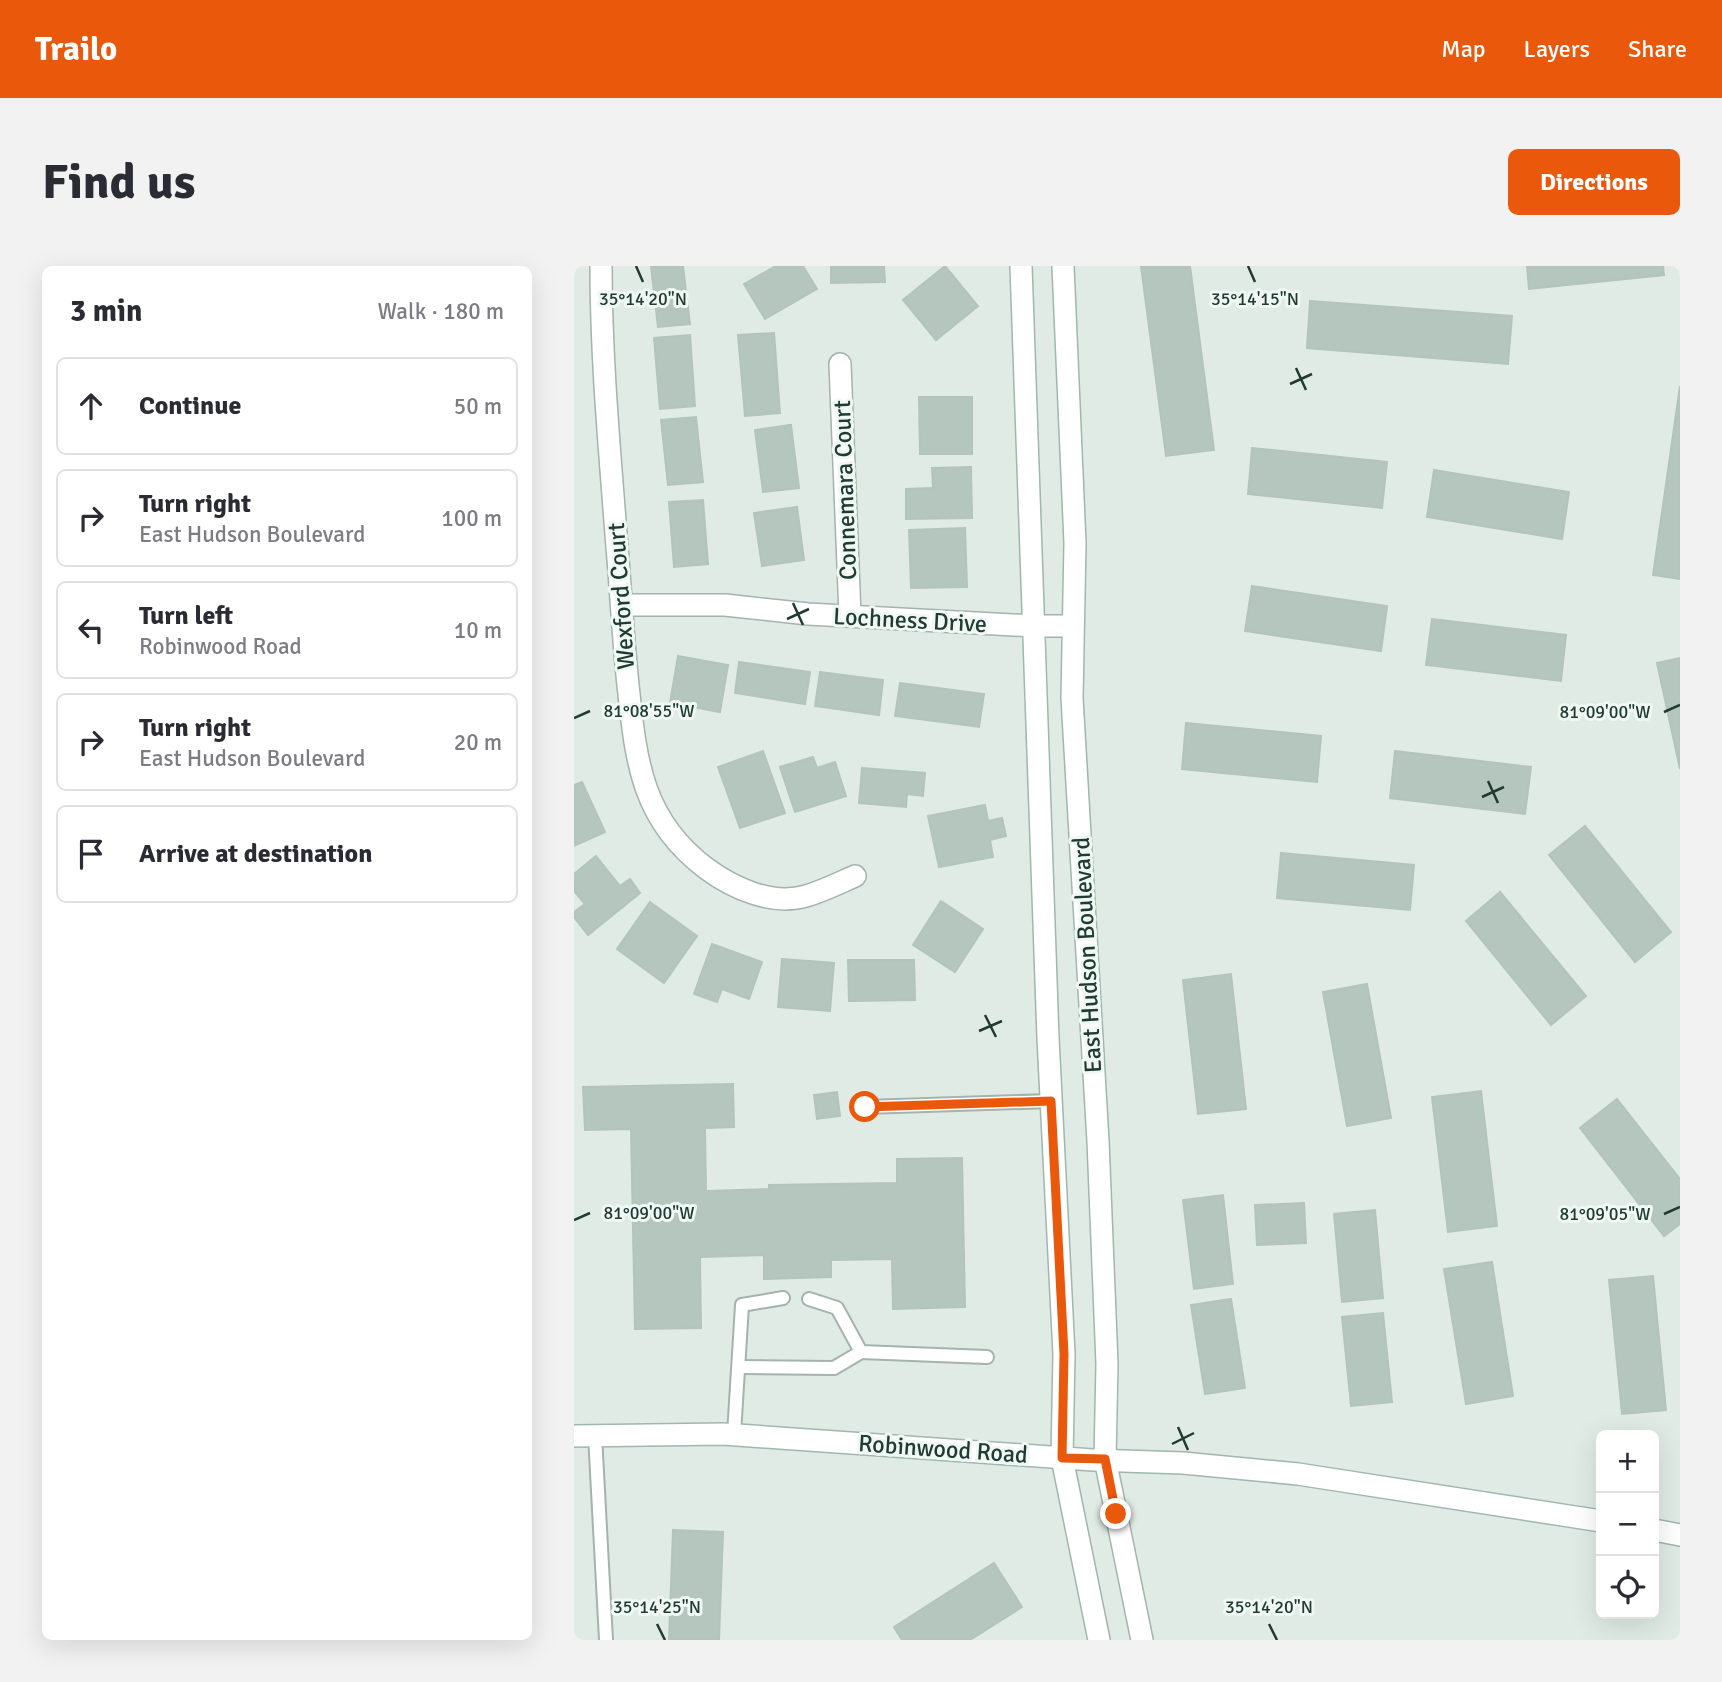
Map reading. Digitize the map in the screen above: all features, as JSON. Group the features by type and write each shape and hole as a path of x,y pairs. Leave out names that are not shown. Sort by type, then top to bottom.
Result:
{"main road":[{"name":"Wexford Court","path":"601,266 603,363 635,752 640,774 657,813 670,833 702,866 723,881 763,896 804,897 855,876"},
{"name":"East Hudson Boulevard","path":"1021,266 1051,1101 1064,1354 1062,1458 1099,1640"},
{"name":"East Hudson Boulevard","path":"1063,266 1075,543 1072,698 1097,1128 1106,1350 1105,1459 1142,1640"},
{"name":"Connemara Court","path":"840,364 850,616"},
{"name":"Lochness Drive","path":"622,605 724,605 850,616 1072,626"},
{"name":"Robinwood Road","path":"584,1435 734,1434 1062,1458 1183,1463 1298,1474 1596,1520"},
{"path":"1659,1531 1680,1535"}],"lane":[{"path":"865,1107 1051,1101"},
{"path":"734,1434 742,1305 783,1298"},
{"path":"809,1299 837,1308 861,1352"},
{"path":"739,1367 834,1368 861,1352 987,1357"},
{"path":"584,1435 606,1640"}],"building":[{"path":"651,266 683,266 690,324 658,327"},
{"path":"776,266 803,266 817,289 765,319 744,284"},
{"path":"831,266 884,266 885,282 831,283"},
{"path":"945,266 978,306 936,340 903,300"},
{"path":"1141,266 1190,266 1214,450 1166,456"},
{"path":"1527,266 1663,266 1664,275 1529,289"},
{"path":"1310,301 1512,316 1508,364 1307,348"},
{"path":"774,333 780,413 745,416 738,335"},
{"path":"690,335 695,406 660,409 654,338"},
{"path":"1680,386 1680,579 1653,575"},
{"path":"919,397 972,397 972,454 920,454"},
{"path":"696,417 703,482 668,485 661,420"},
{"path":"791,425 799,488 763,492 755,430"},
{"path":"1252,448 1387,462 1382,508 1248,494"},
{"path":"971,467 972,518 906,519 906,489 933,488 932,468"},
{"path":"1434,470 1569,492 1562,539 1427,517"},
{"path":"703,500 708,564 674,567 669,502"},
{"path":"797,507 804,560 762,566 754,513"},
{"path":"965,528 967,587 911,588 909,530"},
{"path":"1252,586 1387,606 1381,651 1245,631"},
{"path":"1432,619 1566,635 1561,681 1426,665"},
{"path":"678,656 728,665 720,712 670,703"},
{"path":"1680,658 1680,769 1657,663"},
{"path":"739,662 810,672 805,704 735,693"},
{"path":"820,672 883,680 879,715 815,706"},
{"path":"900,683 984,694 979,727 895,716"},
{"path":"1186,723 1321,736 1317,782 1182,769"},
{"path":"763,751 785,813 740,828 718,767"},
{"path":"1395,751 1531,767 1525,814 1390,798"},
{"path":"813,757 817,768 835,762 846,796 795,812 780,767"},
{"path":"862,768 925,773 923,796 907,794 906,807 859,803"},
{"path":"582,782 605,832 574,846 574,785"},
{"path":"985,805 988,821 1002,818 1006,836 990,840 993,857 939,867 928,816"},
{"path":"1585,826 1671,932 1635,962 1549,855"},
{"path":"1281,853 1414,865 1410,910 1277,898"},
{"path":"596,856 620,886 630,879 640,893 588,935 574,917 574,912 585,904 574,891 574,874"},
{"path":"1500,892 1586,996 1551,1025 1466,921"},
{"path":"941,901 983,929 955,972 913,945"},
{"path":"650,902 697,936 664,983 617,949"},
{"path":"712,944 762,962 749,999 722,989 717,1002 694,994"},
{"path":"782,959 834,963 830,1011 778,1007"},
{"path":"848,960 914,960 915,1000 849,1001"},
{"path":"1231,974 1246,1109 1198,1114 1183,980"},
{"path":"1367,984 1391,1118 1347,1126 1323,992"},
{"path":"733,1084 734,1127 705,1128 706,1191 769,1189 769,1185 897,1183 897,1159 962,1158 965,1307 893,1309 892,1259 831,1260 831,1277 764,1279 764,1255 700,1257 701,1328 635,1329 631,1129 585,1130 583,1087"},
{"path":"1481,1091 1497,1226 1448,1232 1432,1097"},
{"path":"837,1092 840,1116 817,1119 814,1095"},
{"path":"1617,1099 1680,1179 1680,1224 1664,1236 1580,1128"},
{"path":"1223,1195 1233,1284 1194,1289 1183,1200"},
{"path":"1304,1203 1306,1243 1257,1245 1255,1205"},
{"path":"1375,1210 1383,1298 1342,1302 1334,1214"},
{"path":"1492,1262 1513,1396 1466,1404 1444,1269"},
{"path":"1653,1276 1666,1410 1622,1414 1609,1280"},
{"path":"1231,1299 1245,1388 1205,1394 1191,1305"},
{"path":"1383,1313 1392,1402 1351,1406 1342,1317"},
{"path":"673,1530 723,1532 719,1640 669,1640"},
{"path":"994,1563 1022,1607 970,1640 902,1640 894,1627"}],"route":[{"path":"865,1107 1051,1101 1065,1386 1062,1458 1105,1459 1116,1514"}]}
